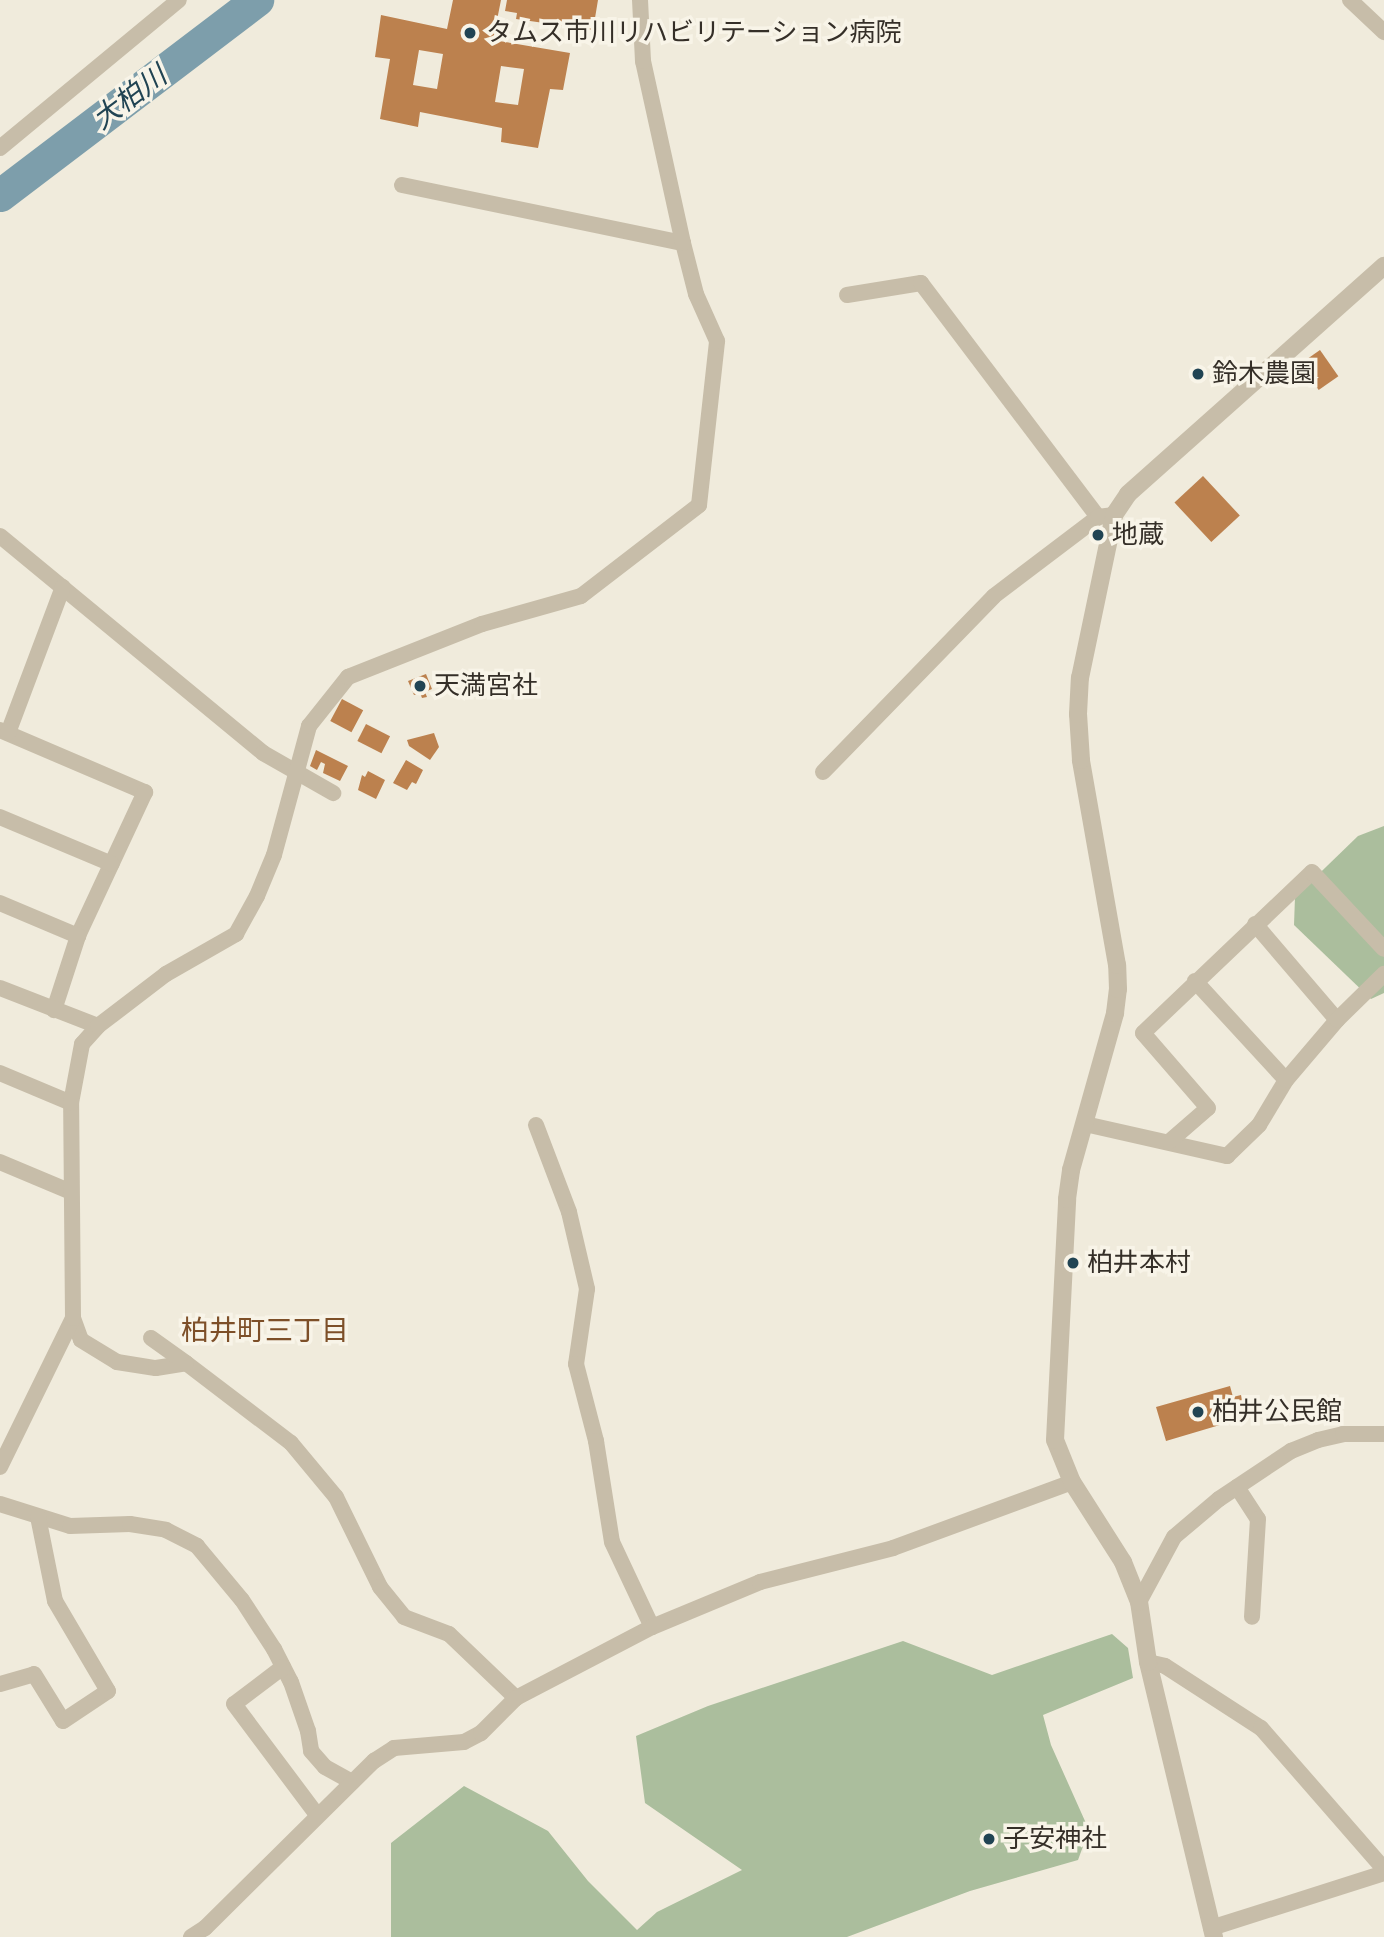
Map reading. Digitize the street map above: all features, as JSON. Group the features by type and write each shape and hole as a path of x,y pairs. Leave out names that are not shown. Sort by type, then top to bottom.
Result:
{"street":[{"path":"0,148 178,0"},
{"path":"186,1363 156,1368 117,1362 81,1340 73,1318 71,1103 82,1044 98,1026 166,974 236,934 257,896 274,855 309,726 348,677 482,624 581,596 699,505 717,341 696,295 683,243 643,61 640,0"},
{"path":"1350,0 1384,32"},
{"path":"402,185 683,243"},
{"path":"823,772 994,596 1106,516 1384,266"},
{"path":"847,295 921,283 1106,516 1080,678 1078,714 1081,760 1117,965 1118,989 1115,1013 1071,1170 1054,1421 1058,1449 1072,1482 1122,1562 1139,1602 1148,1662 1212,1933 1384,1871 1261,1728 1166,1666 1148,1662"},
{"path":"0,536 263,753 333,793"},
{"path":"54,1010 78,936 145,792 4,732 63,587"},
{"path":"0,817 112,864"},
{"path":"1170,1142 1208,1108 1143,1033 1312,872 1384,949"},
{"path":"0,903 78,936"},
{"path":"1255,924 1337,1020"},
{"path":"1085,1124 1227,1156 1259,1125 1286,1080 1337,1020 1384,974"},
{"path":"1195,981 1286,1080"},
{"path":"0,988 98,1026"},
{"path":"0,1073 71,1103"},
{"path":"536,1125 569,1212 587,1289 576,1364 596,1441 612,1542 652,1627"},
{"path":"0,1162 71,1192"},
{"path":"0,1467 73,1318"},
{"path":"151,1338 291,1443 324,1481 380,1587 404,1617 449,1634 516,1698"},
{"path":"1139,1602 1174,1537 1237,1487 1291,1451 1318,1440 1343,1434 1384,1434"},
{"path":"191,1937 205,1928 374,1761 394,1748 464,1742 481,1733 516,1698 652,1627 760,1583 893,1548 1072,1482"},
{"path":"1237,1487 1258,1519 1252,1617"},
{"path":"0,1504 70,1526 130,1524 166,1530 197,1546 242,1600 284,1667 308,1731 312,1751 325,1767 352,1782"},
{"path":"0,1684 34,1674 63,1721 108,1691 55,1601 38,1517"},
{"path":"284,1667 234,1704 317,1815"}],"green space":[{"path":"1384,826 1384,993 1371,999 1294,925 1295,897 1358,836"},
{"path":"1112,1634 1128,1648 1133,1678 1043,1715 1051,1745 1089,1830 1078,1860 970,1891 847,1937 391,1937 391,1843 464,1786 548,1831 588,1881 637,1930 657,1912 742,1870 645,1803 636,1736 708,1706 903,1641 992,1675"}],"building":[{"path":"453,0 501,0 493,40 570,53 563,90 550,89 538,148 501,142 502,128 420,112 418,127 380,119 390,59 375,57 381,15 447,29","holes":["419,50 443,54 437,89 413,85","501,66 524,69 518,105 495,102"]},
{"path":"507,0 598,0 593,30 516,19 517,13 505,11"},
{"path":"1320,350 1338,376 1319,390 1300,364"},
{"path":"1203,476 1240,515 1211,542 1174,503"},
{"path":"426,674 432,689 425,692 427,697 422,698 420,693 414,695 408,681"},
{"path":"342,699 363,710 351,732 330,721"},
{"path":"366,724 390,736 381,753 357,741"},
{"path":"434,733 439,747 430,760 409,746 407,740"},
{"path":"316,750 348,766 340,781 323,773 325,764 321,762 317,770 310,766"},
{"path":"406,760 423,770 416,784 412,782 407,790 393,783"},
{"path":"368,771 385,780 376,799 358,790 362,775 365,777"},
{"path":"1230,1386 1233,1397 1241,1395 1245,1411 1238,1413 1240,1419 1166,1441 1156,1407"}],"waterway":[{"name":"大柏川","path":"0,195 257,0"}],"place":[{"name":"タムス市川リハビリテーション病院","path":"470,33"},
{"name":"鈴木農園","path":"1198,374"},
{"name":"地蔵","path":"1098,535"},
{"name":"天満宮社","path":"420,686"},
{"name":"柏井本村","path":"1073,1263"},
{"name":"柏井公民館","path":"1198,1412"},
{"name":"子安神社","path":"989,1839"}],"district":[{"name":"柏井町三丁目","path":"265,1330"}]}
